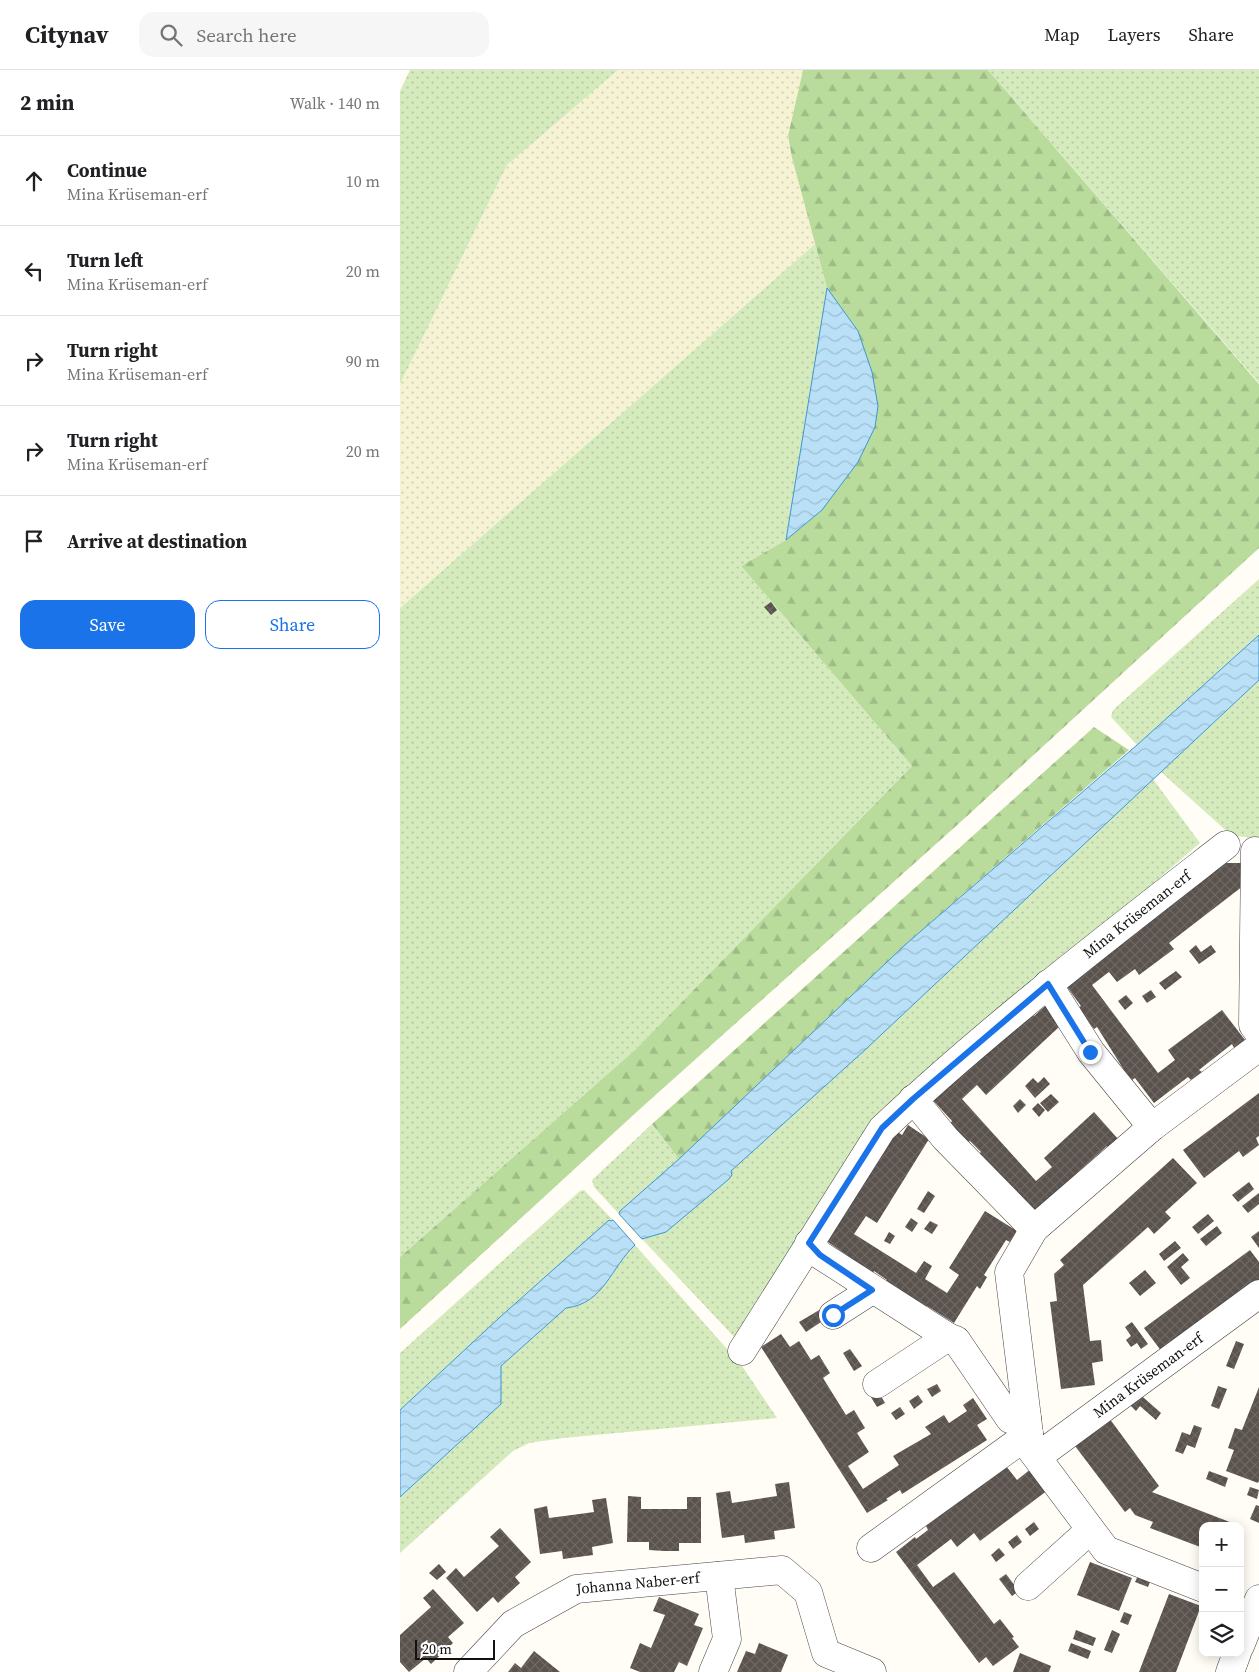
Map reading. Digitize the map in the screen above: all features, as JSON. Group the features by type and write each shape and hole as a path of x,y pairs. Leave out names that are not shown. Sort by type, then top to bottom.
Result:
{"street":[{"name":"Mina Krüseman-erf","path":"742,1351 814,1249 882,1128 913,1099 1048,984 1226,845"},
{"path":"1255,862 1253,1025 1259,1033"},
{"path":"1048,984 1090,1052 1152,1127"},
{"path":"1031,1437 1009,1272 1034,1229 1152,1127 1259,1048"},
{"path":"913,1099 945,1138 1034,1229"},
{"path":"814,1249 872,1290 948,1337 956,1340 1010,1418 1031,1437 1090,1530 1106,1550 1199,1586"},
{"path":"833,1315 872,1290"},
{"name":"Mina Krüseman-erf","path":"871,1548 1031,1437 1259,1294"},
{"path":"877,1384 948,1337"},
{"path":"1028,1586 1090,1530"},
{"name":"Johanna Naber-erf","path":"468,1672 513,1624 576,1589 782,1570 808,1592 826,1653 872,1672"},
{"name":"Johanna Naber-erf","path":"712,1672 727,1639 719,1576"},
{"path":"1244,1632 1252,1603"},
{"path":"1230,1672 1236,1657"}],"shaded area":[{"path":"618,70 803,70 788,137 815,244 400,608 400,384 507,165"}],"green space":[{"path":"410,70 618,70 507,165 400,384 400,91"},
{"path":"803,70 988,70 1259,384 1259,548 965,818 641,1108 400,1329 400,1257 636,1049 912,766 741,566 786,540 822,510 858,331 827,288 792,158 788,136"},
{"path":"988,70 1259,70 1259,383"},
{"path":"815,244 827,288 786,540 741,566 912,766 636,1049 400,1257 400,608"},
{"path":"1259,579 1259,635 1137,745 1111,717 1113,710"},
{"path":"1259,680 1259,838 1232,836 1161,772"},
{"path":"1094,727 1129,750 906,944 679,1159 652,1124"},
{"path":"1153,779 1200,843 934,1072 738,1341 642,1239 666,1231 729,1179 732,1175 731,1171 866,1049"},
{"path":"652,1124 679,1159 620,1211 619,1214 594,1187 592,1180"},
{"path":"584,1190 613,1220 609,1221 499,1318 400,1410 400,1353 580,1191"},
{"path":"635,1245 742,1366 777,1418 563,1438 529,1443 513,1451 400,1553 400,1497 501,1404 501,1366 566,1308 589,1300 598,1292"}],"water":[{"path":"827,288 858,331 872,372 878,406 875,427 858,462 822,510 786,540"},
{"path":"1259,635 1259,680 866,1049 731,1171 732,1175 729,1179 666,1232 642,1239 619,1214 620,1211 679,1159 906,944 1137,745"},
{"path":"609,1220 613,1220 635,1245 598,1292 589,1300 579,1305 566,1308 501,1366 501,1404 400,1497 400,1410"}],"building":[{"path":"771,602 777,610 771,615 764,607"},
{"path":"1219,863 1244,863 1243,886 1169,943 1174,949 1139,975 1135,969 1117,982 1109,972 1092,985 1158,1073 1175,1060 1168,1050 1222,1010 1245,1040 1234,1048 1232,1044 1199,1070 1202,1072 1191,1080 1188,1077 1154,1103 1135,1078 1132,1080 1124,1070 1097,1027 1094,1029 1078,1008 1081,1006 1062,980"},
{"path":"1196,945 1201,952 1211,945 1216,952 1199,964 1189,951"},
{"path":"1176,971 1182,977 1165,990 1159,983"},
{"path":"1151,990 1156,997 1147,1003 1142,996"},
{"path":"1126,995 1133,1003 1125,1010 1118,1001"},
{"path":"1052,1000 1064,1017 1057,1024 1059,1027 986,1095 977,1085 962,1099 1036,1181 1052,1167 1044,1158 1094,1112 1119,1140 1109,1149 1107,1146 1076,1174 1078,1177 1069,1186 1066,1183 1034,1212 979,1154 981,1152 970,1141 967,1143 950,1124 952,1121 931,1098 1028,1010 1034,1016"},
{"path":"1044,1077 1050,1084 1035,1098 1025,1086 1033,1078 1038,1083"},
{"path":"1259,1093 1259,1136 1256,1138 1259,1145 1243,1157 1239,1151 1204,1178 1183,1150"},
{"path":"1051,1094 1059,1102 1048,1112 1040,1103"},
{"path":"1020,1099 1026,1105 1018,1113 1013,1106"},
{"path":"1038,1103 1045,1110 1039,1117 1032,1109"},
{"path":"908,1125 929,1139 877,1223 866,1216 854,1234 916,1273 924,1261 932,1266 925,1279 947,1293 959,1275 949,1268 985,1211 1017,1231 1010,1242 1006,1240 984,1275 987,1277 980,1289 977,1286 954,1323 927,1306 925,1309 886,1282 887,1280 874,1271 872,1275 849,1261 851,1258 825,1240 895,1130 902,1135"},
{"path":"1173,1158 1197,1183 1165,1212 1171,1218 1154,1234 1148,1227 1083,1285 1090,1341 1101,1340 1103,1361 1092,1363 1095,1385 1061,1389 1050,1302 1057,1301 1054,1274 1064,1265 1060,1260"},
{"path":"1249,1182 1254,1189 1238,1202 1232,1195"},
{"path":"928,1191 935,1196 924,1213 917,1209"},
{"path":"1259,1193 1259,1204 1248,1213 1242,1206"},
{"path":"1208,1214 1214,1221 1198,1234 1192,1227"},
{"path":"911,1218 918,1223 912,1232 905,1227"},
{"path":"930,1221 938,1225 932,1234 924,1229"},
{"path":"1217,1226 1222,1233 1206,1246 1200,1239"},
{"path":"1259,1231 1259,1248 1251,1237"},
{"path":"889,1232 895,1236 890,1244 884,1241"},
{"path":"1175,1241 1181,1248 1164,1261 1159,1254"},
{"path":"1250,1250 1259,1262 1259,1286 1165,1356 1144,1328"},
{"path":"1183,1253 1189,1260 1181,1267 1190,1278 1181,1285 1167,1267"},
{"path":"1145,1270 1156,1283 1140,1296 1129,1283"},
{"path":"821,1309 827,1318 806,1332 799,1322"},
{"path":"1132,1322 1148,1344 1141,1349 1137,1343 1131,1347 1126,1340 1131,1336 1125,1327"},
{"path":"781,1334 790,1347 799,1341 811,1360 819,1355 830,1373 823,1378 846,1415 854,1410 865,1428 857,1433 869,1452 848,1466 863,1489 899,1465 893,1456 931,1434 925,1427 944,1415 949,1423 967,1411 963,1405 973,1398 987,1419 977,1425 987,1440 902,1494 900,1490 867,1513 761,1347"},
{"path":"1236,1341 1244,1344 1234,1369 1226,1366"},
{"path":"850,1349 862,1366 854,1371 843,1353"},
{"path":"874,1384 885,1403 877,1407 866,1389"},
{"path":"937,1384 941,1391 932,1397 927,1389"},
{"path":"1218,1386 1227,1389 1219,1409 1211,1406"},
{"path":"1259,1387 1258,1483 1226,1471 1234,1450 1228,1448 1235,1428 1242,1430"},
{"path":"1136,1391 1161,1413 1156,1420 1140,1406 1136,1411 1124,1399"},
{"path":"918,1395 923,1402 914,1409 909,1401"},
{"path":"900,1407 905,1414 896,1420 891,1413"},
{"path":"1104,1411 1159,1486 1152,1492 1230,1522 1199,1522 1199,1546 1150,1528 1153,1522 1135,1515 1130,1508 1125,1512 1072,1442"},
{"path":"1194,1425 1202,1428 1195,1448 1187,1445 1183,1454 1175,1451 1182,1432 1190,1435"},
{"path":"1006,1466 1017,1480 1032,1468 1048,1490 980,1541 974,1533 957,1547 951,1539 917,1565 933,1587 954,1572 994,1624 1000,1619 1014,1637 1012,1638 1019,1647 993,1666 986,1657 979,1663 896,1552 915,1537 916,1539 928,1530 926,1526"},
{"path":"1209,1471 1228,1478 1225,1487 1206,1479"},
{"path":"789,1482 795,1528 774,1531 775,1539 745,1543 744,1535 722,1538 716,1493 730,1491 732,1503 777,1496 775,1484"},
{"path":"1250,1487 1259,1490 1257,1499 1247,1495"},
{"path":"628,1496 641,1497 641,1509 687,1509 687,1497 701,1497 701,1543 679,1543 679,1551 664,1551 649,1550 649,1542 627,1542"},
{"path":"606,1498 613,1543 592,1547 593,1555 563,1559 562,1551 540,1554 534,1509 547,1506 549,1518 594,1512 592,1500"},
{"path":"1256,1505 1259,1506 1259,1523 1250,1519"},
{"path":"1034,1522 1039,1529 1030,1536 1025,1529"},
{"path":"500,1528 531,1562 515,1577 520,1583 498,1603 493,1597 477,1612 446,1578 456,1568 464,1577 499,1546 490,1537"},
{"path":"1017,1535 1022,1542 1013,1549 1008,1542"},
{"path":"999,1548 1005,1555 996,1562 991,1555"},
{"path":"1090,1562 1132,1578 1119,1611 1077,1595"},
{"path":"439,1564 446,1572 437,1580 429,1573"},
{"path":"1006,1574 1019,1591 1012,1596 999,1579"},
{"path":"1139,1574 1151,1579 1148,1587 1135,1582"},
{"path":"433,1589 464,1623 448,1637 453,1643 431,1664 426,1658 409,1672 400,1662 400,1635 431,1607 423,1598"},
{"path":"1169,1594 1199,1605 1199,1611 1176,1672 1139,1672"},
{"path":"659,1597 699,1614 694,1625 703,1628 687,1666 679,1662 674,1672 640,1672 630,1668 640,1643 651,1648 665,1615 653,1611"},
{"path":"1124,1612 1132,1615 1128,1625 1120,1622"},
{"path":"1076,1630 1096,1638 1093,1646 1073,1639"},
{"path":"1112,1630 1120,1634 1112,1653 1104,1650"},
{"path":"759,1643 788,1655 781,1672 737,1672 746,1651 755,1654"},
{"path":"1071,1643 1091,1651 1088,1659 1068,1651"},
{"path":"534,1651 560,1672 508,1672 515,1663 521,1668"},
{"path":"1020,1653 1051,1666 1049,1672 1013,1672"}],"route":[{"path":"833,1315 872,1290 820,1255 809,1243 882,1128 913,1099 1048,984 1090,1052"}]}
